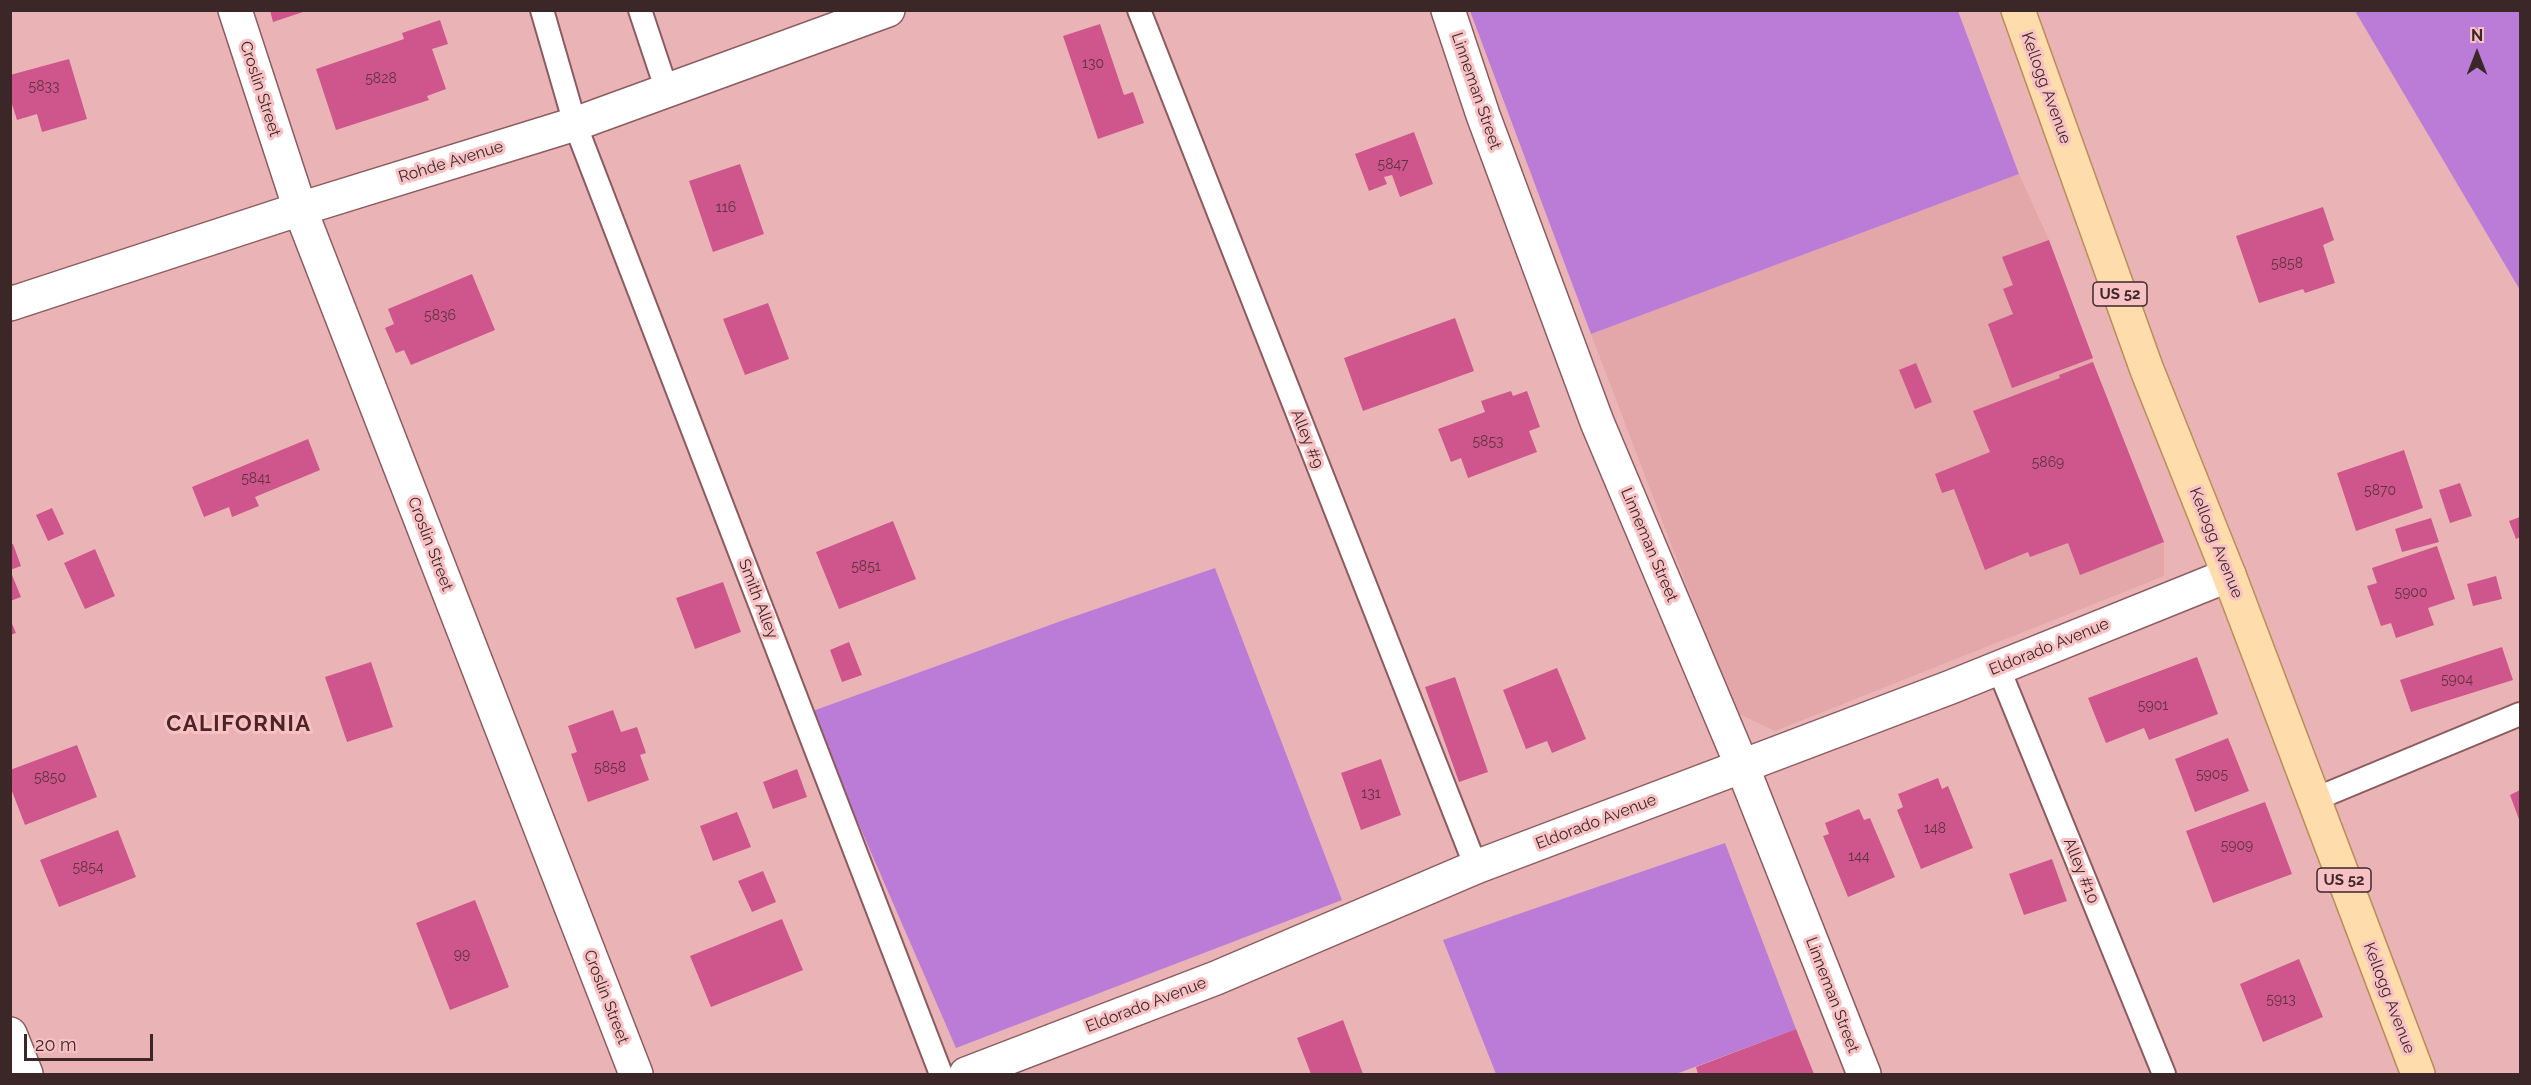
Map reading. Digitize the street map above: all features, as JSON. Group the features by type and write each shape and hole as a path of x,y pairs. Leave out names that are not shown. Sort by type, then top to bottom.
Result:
{"main road":[{"name":"Kellogg Avenue","path":"2019,10 2147,370 2229,575 2418,1074"}],"street":[{"name":"Croslin Street","path":"235,10 300,209 636,1074"},
{"name":"Rohde Avenue","path":"10,304 300,209 575,124 888,10"},
{"name":"Linneman Street","path":"1448,10 1483,115 1598,422 1742,766 1864,1074"},
{"name":"Eldorado Avenue","path":"966,1074 1216,978 1476,867 1998,667 2229,575"},
{"path":"10,1034 26,1074"}],"lane":[{"name":"Smith Alley","path":"542,10 575,124 941,1074"},
{"path":"640,10 667,91"},
{"name":"Alley #9","path":"1138,10 1476,867"},
{"name":"Alley #10","path":"1998,667 2164,1074"},
{"path":"2313,800 2520,714"}],"shaded area":[{"path":"1470,11 1958,11 2019,174 1591,334"},
{"path":"2355,11 2520,11 2520,290"},
{"path":"2019,174 2049,240 2093,362 2164,542 2164,576 1775,731 1735,712 1591,334"},
{"path":"1215,568 1342,900 956,1048 810,712"},
{"path":"1725,843 1796,1029 1676,1074 1496,1074 1443,940"}],"building":[{"path":"270,10 306,10 306,11 273,22"},
{"path":"440,20 448,44 432,49 446,89 427,96 429,100 336,130 316,69 404,39 402,33"},
{"path":"1100,24 1124,95 1133,92 1144,123 1098,139 1063,36"},
{"path":"69,59 87,119 42,132 37,114 17,120 10,98 10,75"},
{"path":"1414,132 1433,184 1400,197 1392,175 1384,177 1387,184 1369,191 1355,154"},
{"path":"740,164 764,234 713,252 689,181"},
{"path":"2323,207 2334,240 2323,245 2335,283 2305,293 2303,289 2259,303 2236,236"},
{"path":"2049,240 2093,358 2012,388 1988,324 2013,314 2003,289 2013,285 2002,257"},
{"path":"472,274 495,330 411,365 404,350 396,353 385,328 394,324 388,309"},
{"path":"768,303 789,359 745,375 723,319"},
{"path":"1455,318 1474,371 1363,411 1344,358"},
{"path":"2093,362 2164,542 2080,575 2068,543 2030,557 2028,552 1985,570 1954,489 1942,493 1935,474 1990,452 1973,411 2060,378 2059,375"},
{"path":"1916,363 1932,402 1915,409 1899,370"},
{"path":"1511,391 1513,396 1527,391 1540,427 1529,431 1537,452 1468,478 1461,458 1451,462 1438,429 1485,412 1481,401"},
{"path":"308,439 320,470 255,497 259,506 232,517 229,507 204,517 192,487"},
{"path":"2404,450 2423,508 2356,531 2337,473"},
{"path":"2460,483 2472,516 2450,523 2439,490"},
{"path":"52,508 64,534 48,541 36,515"},
{"path":"2520,517 2520,537 2516,539 2509,521"},
{"path":"2431,518 2439,542 2402,552 2395,529"},
{"path":"893,521 916,579 839,609 816,552"},
{"path":"13,544 21,566 10,570 10,545"},
{"path":"2437,546 2455,599 2428,608 2434,625 2396,638 2391,623 2381,626 2367,586 2377,583 2372,568"},
{"path":"95,549 115,596 85,609 64,563"},
{"path":"10,570 21,597 10,601"},
{"path":"2496,576 2502,599 2473,606 2467,584"},
{"path":"723,582 741,632 695,649 676,598"},
{"path":"10,619 16,633 10,635"},
{"path":"849,642 862,675 842,682 830,650"},
{"path":"2502,647 2513,680 2411,712 2400,680"},
{"path":"2197,657 2218,714 2149,740 2144,728 2106,743 2088,698"},
{"path":"371,662 393,727 347,742 325,677"},
{"path":"1557,668 1586,739 1552,753 1547,741 1526,749 1503,690"},
{"path":"1455,677 1488,772 1459,782 1425,687"},
{"path":"613,710 621,732 637,727 646,753 640,755 649,780 588,802 571,754 577,752 568,726"},
{"path":"2228,738 2249,791 2195,812 2175,759"},
{"path":"77,745 97,797 25,825 10,786 10,770"},
{"path":"1381,759 1401,815 1361,830 1341,773"},
{"path":"797,769 807,797 773,809 763,782"},
{"path":"1938,778 1942,789 1948,786 1973,848 1921,869 1897,810 1903,807 1898,794"},
{"path":"2520,790 2520,822 2510,795"},
{"path":"2265,802 2292,874 2213,903 2186,831"},
{"path":"1859,809 1864,820 1870,818 1895,877 1848,897 1823,836 1829,834 1825,823"},
{"path":"737,812 751,847 713,861 700,826"},
{"path":"118,830 136,877 59,907 40,860"},
{"path":"2052,859 2067,901 2024,915 2009,874"},
{"path":"763,871 776,902 752,912 738,881"},
{"path":"475,900 509,987 450,1010 416,923"},
{"path":"782,919 803,970 711,1007 690,956"},
{"path":"2299,959 2323,1017 2263,1042 2240,984"},
{"path":"1343,1020 1363,1074 1311,1074 1297,1038"},
{"path":"1796,1029 1814,1074 1698,1074 1696,1067"}],"district":[{"name":"CALIFORNIA","path":"239,724"}]}
